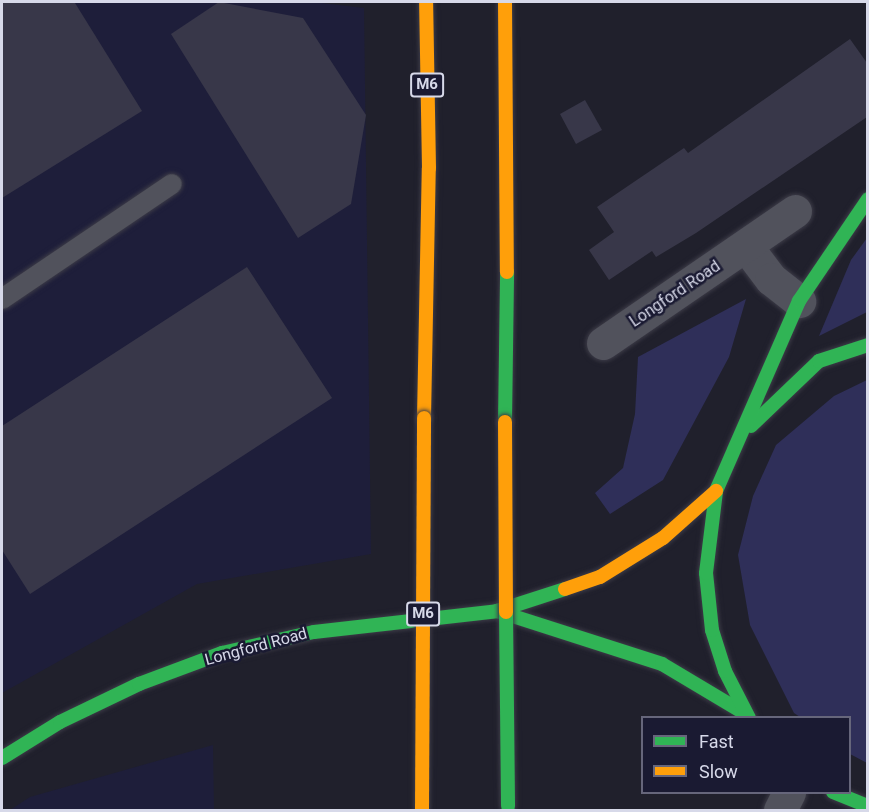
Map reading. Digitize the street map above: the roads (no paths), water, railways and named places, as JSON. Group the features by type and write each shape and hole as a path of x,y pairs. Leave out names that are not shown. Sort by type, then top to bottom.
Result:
{"main road":[{"name":"M6","path":"422,810 424,418 429,168 426,2"},
{"path":"505,2 508,168 505,422 508,808"},
{"name":"Longford Road","path":"747,716 712,630 706,573 716,491 799,301 867,199"},
{"name":"Longford Road","path":"741,436 819,361 867,345"},
{"name":"Longford Road","path":"2,758 90,708 222,653 314,632 497,611 600,576 663,538 716,491"},
{"name":"Longford Road","path":"497,611 662,664 747,716"},
{"path":"838,794 867,806"}],"street":[{"name":"Longford Road","path":"603,343 795,212"},
{"path":"746,246 771,279 799,301"},
{"path":"780,810 788,794"}],"lane":[{"path":"2,299 172,184"}]}
